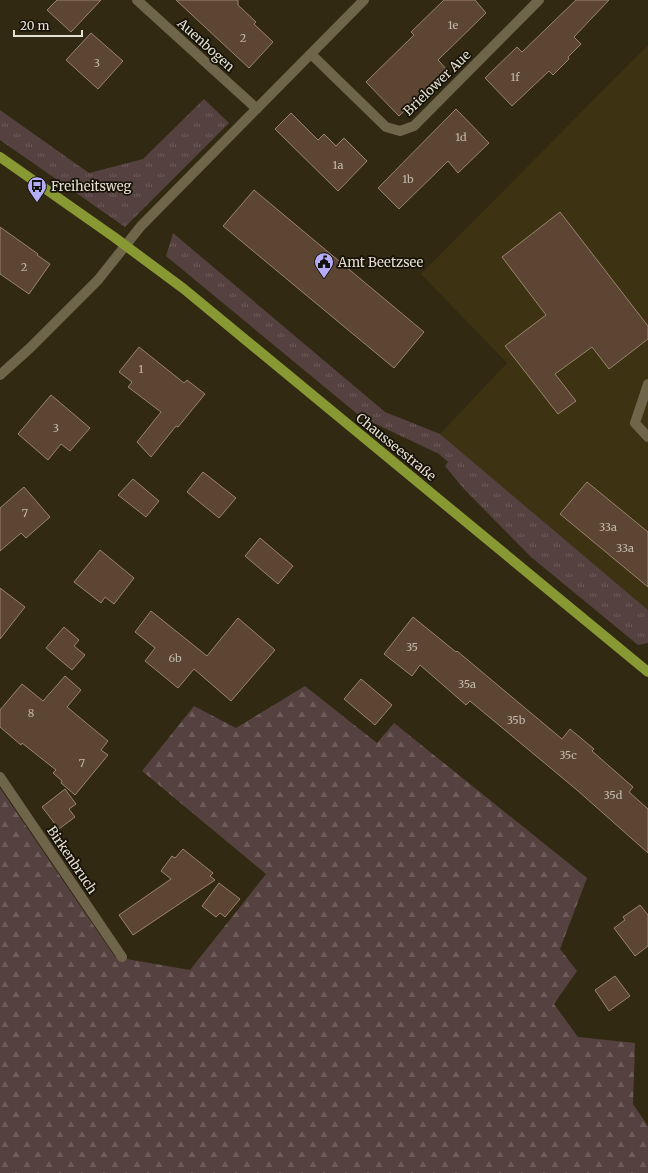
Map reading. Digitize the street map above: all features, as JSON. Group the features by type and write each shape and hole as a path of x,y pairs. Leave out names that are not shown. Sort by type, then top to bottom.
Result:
{"main road":[{"name":"Chausseestraße","path":"0,157 184,289 648,672"}],"street":[{"name":"Auenbogen","path":"137,0 257,109"},
{"path":"0,375 30,348 98,280 141,226 364,0"},
{"name":"Brielower Aue","path":"311,54 386,127 400,131 414,126 539,0"},
{"path":"648,384 635,423 648,437"},
{"name":"Birkenbruch","path":"0,777 122,957"}],"shaded area":[{"path":"648,45 648,610 440,434 507,363 421,274"}],"green space":[{"path":"204,99 229,123 125,227 0,140 0,110 89,173 143,159"},
{"path":"173,233 385,412 440,434 648,610 648,643 638,645 531,557 463,488 445,466 448,462 439,454 361,417 166,256"},
{"path":"305,686 377,743 394,723 587,878 560,949 577,971 554,1004 578,1037 635,1043 633,1104 648,1126 648,1173 0,1173 0,788 115,957 190,970 266,874 142,771 194,706 236,728"}],"building":[{"path":"57,0 101,0 71,32 47,10"},
{"path":"176,0 238,0 238,5 256,22 254,24 273,42 249,68"},
{"path":"444,0 475,0 486,13 438,60 447,70 399,116 366,82 414,35 411,32"},
{"path":"576,0 609,0 574,37 581,44 568,57 569,59 553,75 549,71 512,106 485,78 517,47 522,52"},
{"path":"91,33 123,61 98,89 66,60"},
{"path":"456,109 489,143 458,173 448,161 399,209 378,188"},
{"path":"291,113 318,140 324,134 336,146 344,138 367,161 338,191 275,129"},
{"name":"Amt Beetzsee","path":"254,190 424,332 394,368 223,226"},
{"path":"560,212 648,326 648,339 609,369 592,347 555,374 576,401 558,414 505,346 546,315 502,257"},
{"path":"0,227 50,264 29,294 0,274"},
{"path":"139,347 184,383 187,380 205,394 151,457 137,442 161,412 128,387 132,382 119,372"},
{"path":"51,395 90,428 70,451 61,444 48,460 18,434"},
{"path":"203,472 236,498 219,518 187,492"},
{"path":"133,479 159,501 146,517 118,495"},
{"path":"587,482 648,532 648,587 560,514"},
{"path":"24,487 50,517 26,538 21,533 0,551 0,508"},
{"path":"260,538 293,566 278,584 245,556"},
{"path":"100,550 134,578 114,604 105,597 101,603 74,582"},
{"path":"0,588 25,607 0,639"},
{"path":"151,611 207,656 238,618 275,650 231,701 194,669 178,688 145,661 155,648 135,632"},
{"path":"413,617 456,652 457,651 562,739 570,729 594,749 592,751 633,787 629,792 648,809 648,853 577,790 470,701 466,705 420,665 412,676 384,654"},
{"path":"64,627 79,640 74,646 85,655 72,670 46,648"},
{"path":"65,676 81,690 67,707 108,741 101,750 108,755 75,795 61,783 62,781 53,773 56,770 22,743 21,745 0,727 0,710 22,684 43,701"},
{"path":"361,679 392,705 375,725 344,699"},
{"path":"65,789 76,804 69,809 75,817 59,829 42,807"},
{"path":"183,849 213,873 210,876 215,880 133,935 119,915 171,879 161,871 172,856 175,858"},
{"path":"219,883 240,899 225,917 220,913 216,917 202,906"},
{"path":"640,905 648,915 648,946 635,956 614,928 625,920 623,917"},
{"path":"615,976 630,996 609,1011 595,990"}],"place":[{"name":"Freiheitsweg","path":"37,203"},
{"name":"Amt Beetzsee","path":"324,279"}]}
